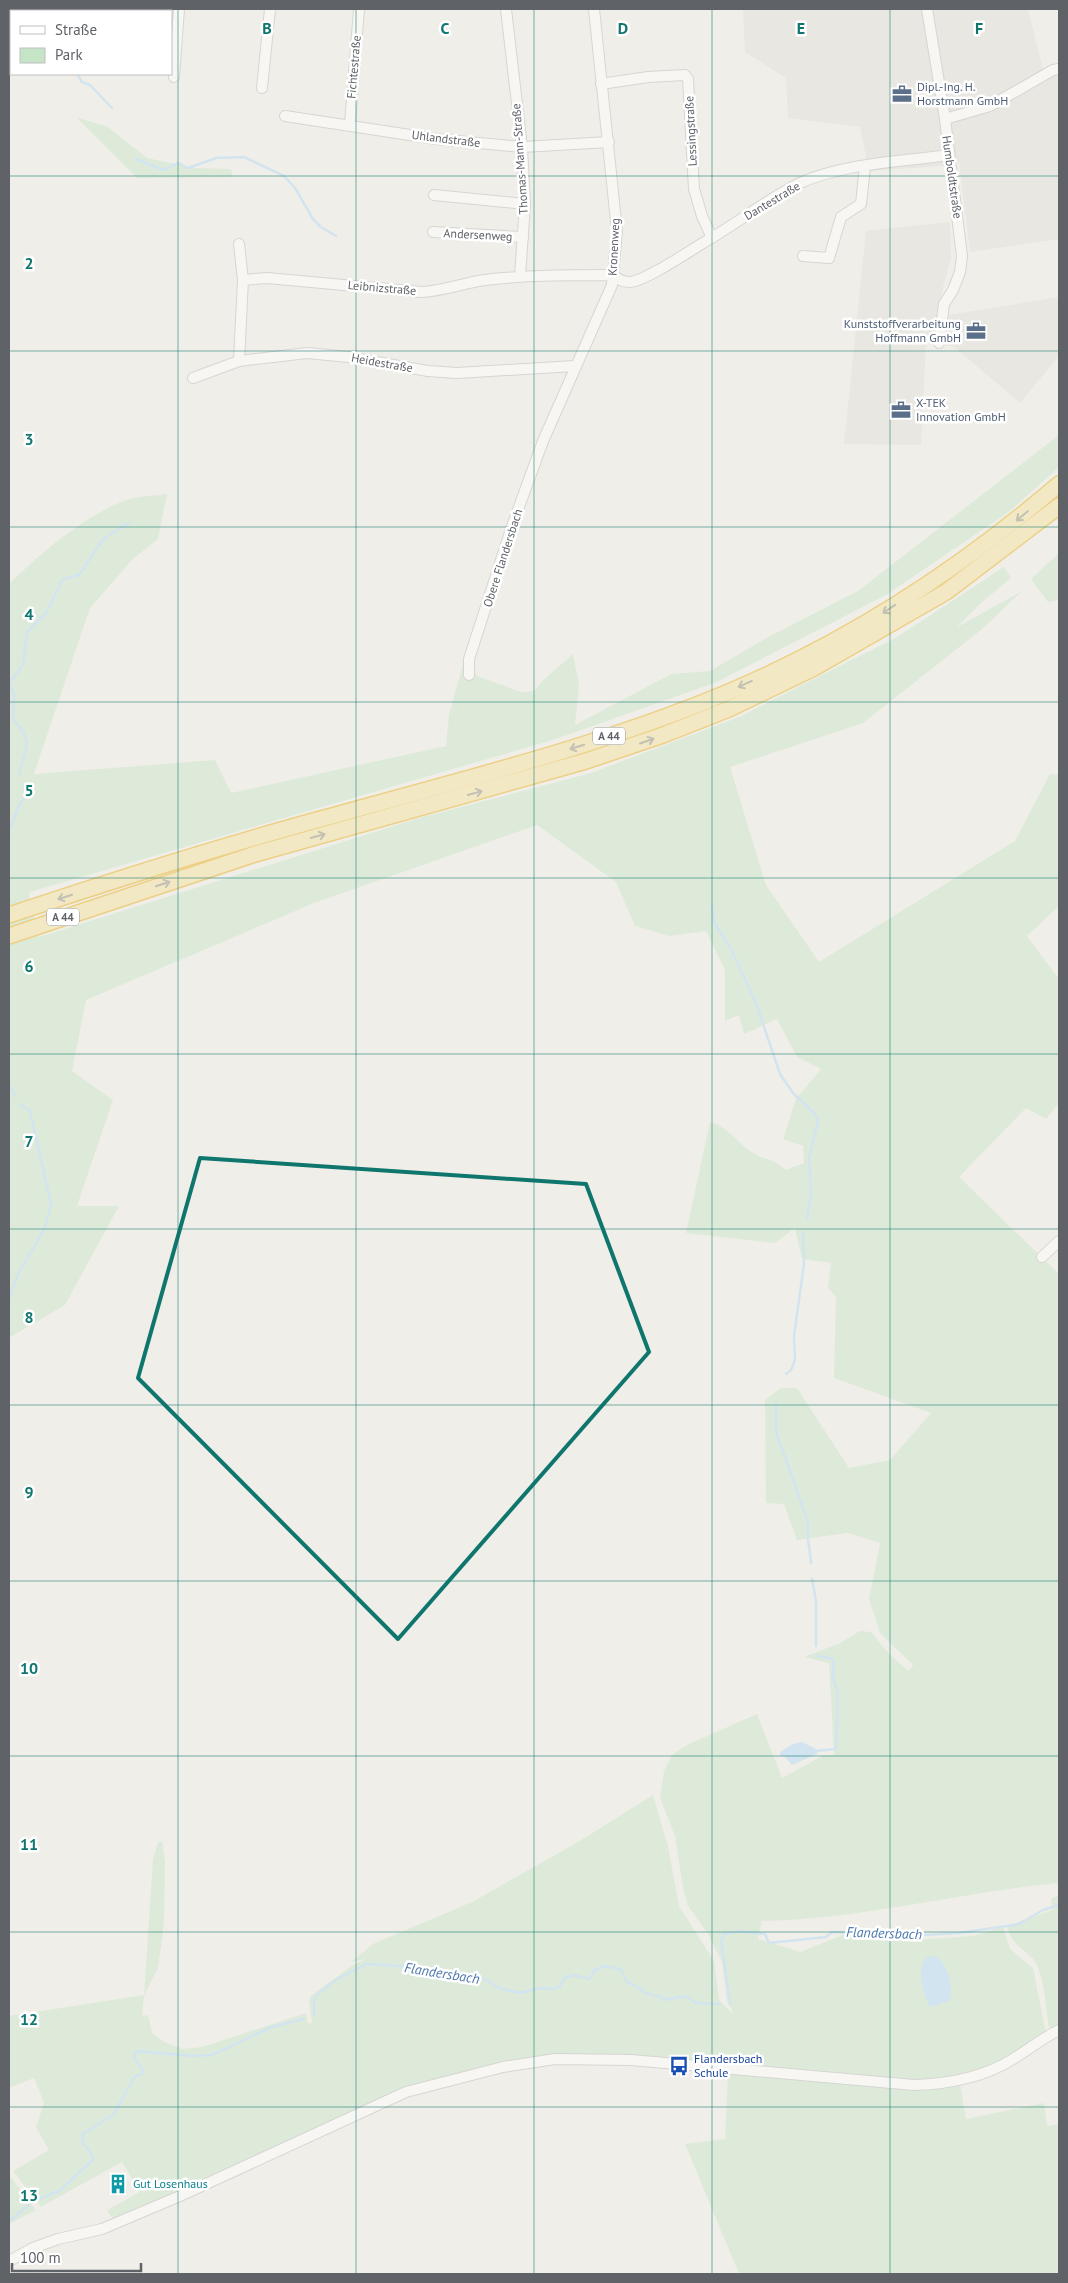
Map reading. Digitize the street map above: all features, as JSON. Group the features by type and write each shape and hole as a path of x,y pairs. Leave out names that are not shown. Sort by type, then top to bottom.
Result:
{"highway":[{"name":"A 44","path":"9,915 111,881 317,820 581,746 725,693 806,655 881,615 1014,523 1059,484"},
{"name":"A 44","path":"9,936 116,899 333,831 586,761 663,735 729,709 814,668 946,592 1059,506"}],"street":[{"path":"174,77 179,9"},
{"path":"262,88 270,9"},
{"name":"Fichtestraße","path":"350,124 359,9"},
{"name":"Thomas-Mann-Straße","path":"506,9 522,148 525,204 520,276"},
{"name":"Kronenweg","path":"544,441 564,396 574,366 601,313 612,285 617,231 594,9"},
{"name":"Humboldtstraße","path":"927,9 945,120 962,256 960,272 953,290 944,304 939,343"},
{"path":"945,120 990,106 1053,70 1059,69"},
{"name":"Lessingstraße","path":"602,84 648,77 685,75 688,79 694,189 702,216 712,238"},
{"name":"Uhlandstraße","path":"285,116 350,124 436,139 522,148 609,142"},
{"name":"Dantestraße","path":"613,274 620,281 631,282 712,238 798,184 818,176 866,166 948,156"},
{"path":"803,256 829,258 841,217 861,204 866,166"},
{"path":"434,195 525,204"},
{"name":"Andersenweg","path":"433,232 523,237"},
{"path":"239,244 243,280 239,361"},
{"path":"520,276 613,274"},
{"name":"Leibnizstraße","path":"243,280 267,278 421,292 439,291 480,281 520,276"},
{"name":"Heidestraße","path":"193,378 239,361 307,353 348,357 428,371 457,373 574,366"},
{"name":"Obere Flandersbach","path":"469,675 470,654 510,529 544,441"},
{"path":"1042,1257 1059,1241"},
{"path":"9,2261 41,2245 102,2229 180,2196 406,2092 503,2067 555,2059 631,2060 914,2085 940,2084 985,2072 1012,2060 1059,2030"}],"highlighted area":[{"path":"200,1158 586,1184 649,1352 398,1639 138,1378"}],"shaded area":[{"path":"743,9 1028,9 1043,69 1059,76 1059,239 970,252 959,162 943,166 869,171 860,127 788,118 786,78 745,52"},
{"path":"950,222 951,258 938,306 948,315 1059,297 1059,356 1020,403 954,347 926,342 921,445 844,444 866,231"}],"green space":[{"path":"76,117 108,127 147,158 195,168 231,169 233,177 137,178"},
{"path":"1059,435 1059,467 1010,511 886,595 717,682 556,739 30,892 29,899 39,937 419,818 591,773 739,717 897,637 1004,567 1011,578 982,602 957,627 1022,591 981,630 863,723 730,767 766,885 819,962 1015,841 1050,774 1059,775 1059,906 1027,936 1059,979 1059,1103 1046,1119 1026,1108 959,1177 1059,1274 1059,1883 985,1892 837,1915 762,1921 758,1939 800,1952 843,1935 928,1939 973,1936 1003,1927 1010,1949 1033,1968 1046,2033 1007,2059 989,2067 952,2078 915,2081 749,2065 592,2055 429,2081 179,2194 114,2221 107,2210 140,2192 122,2162 41,2207 13,2171 49,2150 36,2127 44,2103 34,2078 9,2088 9,2016 144,1995 153,1859 158,1843 162,1841 165,1862 164,1923 158,1968 144,1996 142,2016 148,2015 152,2033 164,2042 183,2049 202,2047 306,2013 308,2024 312,2022 309,2000 312,1995 353,1965 366,1959 351,1962 373,1944 472,1902 578,1842 653,1795 668,1846 679,1906 714,1961 719,2000 734,2015 727,2001 722,1962 708,1934 688,1906 683,1888 675,1836 660,1798 664,1771 672,1755 687,1745 757,1714 782,1778 824,1755 834,1755 829,1663 804,1657 840,1643 860,1631 871,1632 890,1655 909,1671 913,1665 880,1633 869,1599 880,1543 848,1533 797,1540 784,1504 766,1503 765,1400 781,1388 797,1388 849,1468 890,1460 931,1413 834,1378 836,1297 828,1288 831,1263 802,1259 795,1228 775,1243 686,1233 710,1122 729,1132 743,1146 755,1154 777,1163 786,1170 804,1163 803,1146 783,1139 796,1099 821,1069 797,1057 777,1019 744,1034 739,1015 725,1021 725,970 706,931 669,936 635,926 616,882 537,825 314,903 86,1000 72,1071 113,1100 77,1206 119,1206 65,1305 9,1338 9,584 61,538 105,509 138,497 167,494 158,539 133,559 90,608 34,774 215,760 231,793 446,746 449,715 465,657 477,676 521,692 534,691 547,676 573,654 579,685 575,725 671,674 710,671 770,636 858,591"},
{"path":"1059,553 1059,600 1048,602 1031,579"},
{"path":"1059,1896 1059,2026 1052,2029 1049,2027 1046,2001 1037,1965 1014,1942 1007,1926 1052,1910 1051,1898"},
{"path":"728,2071 960,2084 966,2119 1044,2103 1047,2126 1059,2124 1059,2274 739,2274 685,2144 725,2139"},
{"path":"9,2175 36,2210 9,2224"}],"water":[{"path":"802,1742 818,1750 817,1754 792,1765 784,1756 781,1757 780,1752 793,1744"},
{"path":"929,1956 937,1957 941,1961 947,1971 951,1984 949,2001 932,2007 928,2005 921,1979 924,1960"}],"waterway":[{"path":"78,75 82,82 90,85 112,108"},
{"path":"136,159 164,170 178,163 188,168 216,158 244,157 284,176 295,188 313,219 321,227 336,236"},
{"path":"19,774 26,750 26,739 24,733 13,719 14,695 9,683 23,665 27,632 46,613 63,579 79,575 103,539 129,523"},
{"path":"9,832 18,808 26,795 24,784"},
{"path":"712,905 714,922 732,951 757,1006 780,1074 793,1093 815,1114 818,1122 809,1158 811,1194 807,1219"},
{"path":"9,1084 15,1096"},
{"path":"9,1298 18,1274 45,1228 51,1204 30,1111 20,1104"},
{"path":"786,1374 791,1370 795,1360 794,1336 804,1264 803,1232"},
{"path":"776,1404 776,1432 808,1522 811,1563"},
{"path":"812,1579 816,1601 816,1646"},
{"path":"816,1751 836,1749 838,1692 833,1677 833,1659 818,1656"},
{"name":"Flandersbach","path":"730,2004 721,1941 724,1934 739,1931 765,1934 769,1943 826,1937 832,1932 905,1936 959,1933 1019,1924 1043,1910 1059,1905"},
{"name":"Flandersbach","path":"314,2015 314,2000 316,1996 334,1981 366,1964 429,1968 475,1979 483,1978 499,1988 519,1993 541,1988 553,1989 560,1986 564,1978 575,1975 588,1979 592,1976 593,1971 604,1966 620,1969 627,1982 646,1993 664,2000 685,1996 696,2003 719,2004"},
{"name":"Flandersbach","path":"37,2200 59,2191 93,2160 91,2153 82,2142 83,2134 113,2115 135,2076 141,2075 143,2070 134,2059 136,2051 192,2056 212,2055 272,2027 303,2019"},
{"name":"Flandersbach","path":"9,2221 29,2205"}],"place":[{"name":"Dipl.-Ing. H. Horstmann GmbH","path":"902,94"},
{"name":"Kunststoffverarbeitung Hoffmann GmbH","path":"976,331"},
{"name":"X-TEK Innovation GmbH","path":"901,410"},
{"name":"Flandersbach Schule","path":"679,2066"},
{"name":"Gut Losenhaus","path":"118,2184"}]}
